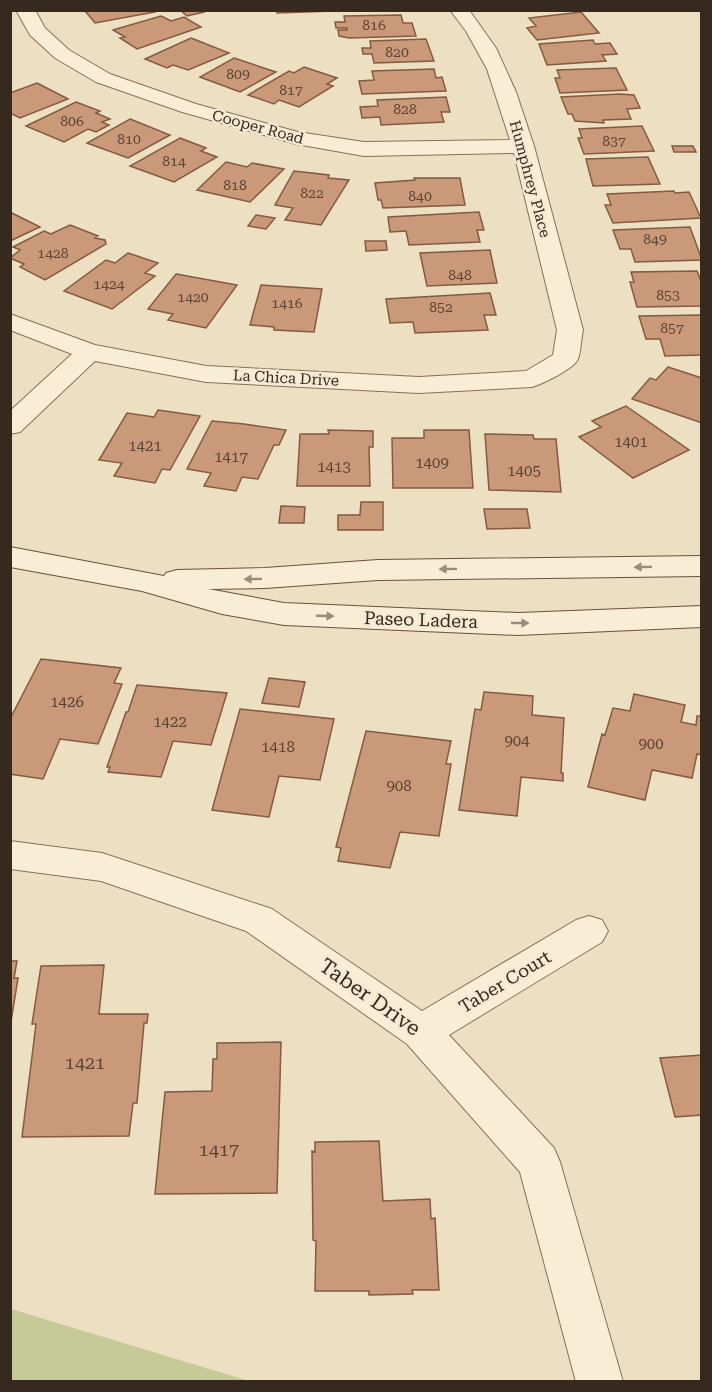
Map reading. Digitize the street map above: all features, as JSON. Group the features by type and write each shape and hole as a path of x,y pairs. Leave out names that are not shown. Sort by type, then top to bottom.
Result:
{"street":[{"name":"Cooper Road","path":"25,10 37,31 62,54 103,78 189,108 296,138 364,149 523,146"},
{"name":"Humphrey Place","path":"459,10 472,24 488,52 503,85 523,146 570,330 565,359"},
{"name":"La Chica Drive","path":"10,321 89,352 206,374 419,385 532,379 565,359"},
{"path":"10,426 89,352"},
{"name":"Paseo Ladera","path":"10,557 145,581 222,604 284,614 518,624 702,616"},
{"name":"Paseo Ladera","path":"145,581 266,578 378,570 702,566"},
{"name":"Taber Drive","path":"10,855 102,867 259,920 421,1032 539,1162 600,1382"},
{"name":"Taber Court","path":"421,1032 589,931"}],"green space":[{"path":"11,1309 249,1381 11,1381"}],"building":[{"path":"154,10 155,12 95,23 85,11"},
{"path":"180,10 202,10 204,12 187,16"},
{"path":"277,10 334,10 334,11 277,13"},
{"path":"581,12 599,33 537,40 527,28 536,26 529,18"},
{"path":"401,15 403,23 412,23 416,36 349,38 339,36 338,30 347,30 347,28 336,28 335,22 345,22 344,16"},
{"path":"161,16 171,21 184,17 201,27 137,49 120,38 125,37 113,30"},
{"path":"191,38 229,53 188,70 173,65 167,68 145,59"},
{"path":"426,39 434,61 374,63 372,54 363,54 362,48 371,48 370,41"},
{"path":"593,40 595,44 610,43 617,54 602,55 606,61 547,65 539,44"},
{"path":"234,58 276,72 240,92 200,77"},
{"path":"304,67 337,78 327,84 333,86 299,107 279,100 274,104 248,95 289,71 294,73"},
{"path":"616,68 627,90 560,93 555,78 560,78 557,70"},
{"path":"434,69 436,78 442,77 446,91 362,94 359,81 374,80 372,71"},
{"path":"37,83 68,99 20,118 10,113 10,93"},
{"path":"634,95 640,108 627,109 631,119 603,120 604,123 575,121 572,114 568,114 561,97"},
{"path":"446,97 450,112 441,112 444,122 381,125 380,117 362,118 360,107 378,106 377,100"},
{"path":"76,102 100,111 96,113 110,119 102,122 109,125 96,132 88,129 64,142 26,126"},
{"path":"130,119 170,135 128,158 87,143"},
{"path":"642,126 654,151 584,154 578,138 582,138 579,129"},
{"path":"180,138 206,148 201,151 217,157 174,182 130,166"},
{"path":"672,146 693,146 696,152 674,152"},
{"path":"648,157 660,184 593,186 586,159"},
{"path":"226,162 247,167 252,163 284,169 250,202 197,190"},
{"path":"294,171 349,180 321,225 285,220 293,208 275,205"},
{"path":"414,178 460,178 465,205 383,208 381,200 378,200 375,183 415,180"},
{"path":"674,191 675,193 689,192 701,218 613,223 605,205 611,205 607,194"},
{"path":"10,212 40,227 10,241"},
{"path":"479,212 484,230 477,230 480,242 409,245 406,231 390,232 388,217"},
{"path":"256,215 275,218 266,229 248,226"},
{"path":"70,225 98,236 95,238 105,240 106,244 45,280 20,267 24,264 10,258 20,250 13,247 44,231 51,234"},
{"path":"690,227 702,260 635,262 631,249 620,249 613,230"},
{"path":"365,241 386,241 387,250 366,251"},
{"path":"490,250 497,283 427,286 420,253"},
{"path":"128,253 158,263 145,273 155,276 112,309 64,291 106,260 115,263"},
{"path":"697,271 702,283 702,306 637,307 630,282 634,282 631,272"},
{"path":"176,274 237,285 206,328 168,320 173,314 148,309"},
{"path":"261,285 322,289 314,332 274,330 274,327 250,325"},
{"path":"490,293 496,315 484,315 488,330 415,333 413,322 390,323 386,299"},
{"path":"702,315 702,355 665,356 660,339 646,339 639,316"},
{"path":"668,367 702,378 702,423 632,399 650,378 656,380"},
{"path":"626,406 689,450 633,478 579,437 601,427 592,421"},
{"path":"158,410 200,416 170,470 162,469 155,483 114,476 122,463 99,460 127,413 154,417"},
{"path":"212,421 286,430 279,445 274,445 258,479 242,477 236,491 204,486 211,473 187,469"},
{"path":"328,430 373,431 373,447 369,447 370,486 297,486 300,434 329,434"},
{"path":"424,430 469,430 473,488 393,488 392,438 424,438"},
{"path":"485,434 533,435 534,439 556,439 561,492 489,490"},
{"path":"361,502 383,502 383,530 338,530 338,515 360,515"},
{"path":"281,506 305,507 304,523 279,523"},
{"path":"484,509 527,509 530,528 487,529"},
{"path":"41,659 121,668 114,683 122,684 98,744 60,739 43,779 10,774 10,719"},
{"path":"269,678 305,682 299,707 262,703"},
{"path":"137,685 227,693 211,745 173,741 161,777 108,772 110,767 107,767"},
{"path":"484,692 533,696 532,715 564,718 561,773 563,773 563,781 521,777 517,816 459,810 475,709 481,710"},
{"path":"634,694 685,705 681,722 696,725 697,716 702,716 702,755 697,754 692,778 652,770 645,800 588,787 602,734 605,735 613,708 630,711"},
{"path":"240,709 334,719 320,780 279,776 269,817 212,810"},
{"path":"366,731 451,741 446,764 451,764 439,836 400,832 390,868 338,861 341,848 336,847"},
{"path":"10,961 17,961 14,978 18,978 10,1028"},
{"path":"104,965 99,1014 148,1014 147,1023 144,1023 137,1103 133,1103 129,1136 22,1137 36,1024 32,1024 41,966"},
{"path":"281,1042 277,1193 155,1194 165,1092 212,1091 213,1059 217,1059 217,1043"},
{"path":"702,1055 702,1115 675,1117 660,1058"},
{"path":"379,1141 383,1201 430,1199 431,1219 435,1218 439,1290 412,1290 413,1294 369,1295 369,1291 315,1291 316,1241 313,1240 312,1151 315,1152 315,1142"}]}
